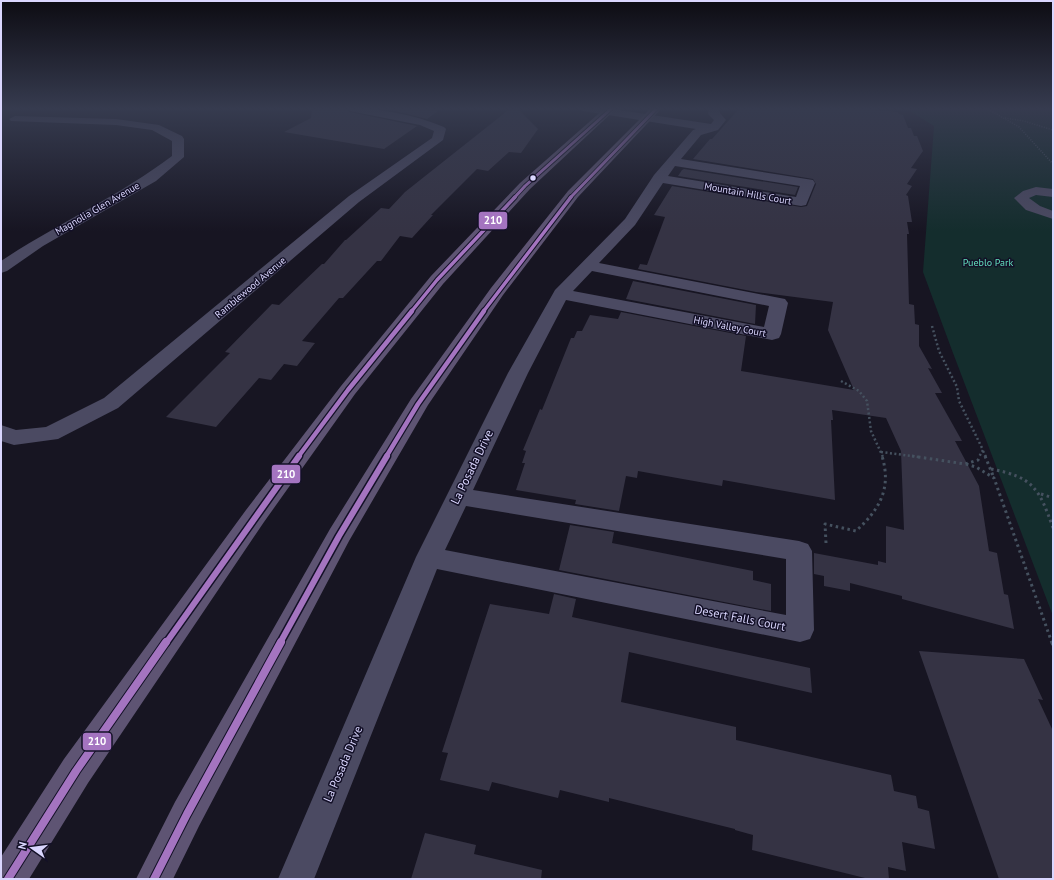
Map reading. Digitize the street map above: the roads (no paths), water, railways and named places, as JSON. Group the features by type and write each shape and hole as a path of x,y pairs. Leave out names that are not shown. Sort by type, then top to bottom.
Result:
{"main road":[{"path":"8,879 85,758 255,516 348,390 437,280 525,186 566,149"},
{"path":"154,879 187,814 339,536 418,404 497,292 573,194 615,149"}],"street":[{"name":"Magnolia Glen Avenue","path":"1,268 38,243 151,178 178,157 178,149"},
{"name":"Ramblewood Avenue","path":"1,432 14,438 50,434 111,403 354,199 424,149"},
{"name":"La Posada Drive","path":"296,879 429,557 518,373 561,294 630,222 666,170 683,149"},
{"name":"Mountain Hills Court","path":"666,170 808,183 801,202 666,170"},
{"path":"1053,193 1025,193 1021,198 1026,206 1053,215"},
{"name":"High Valley Court","path":"561,294 772,334 779,303 588,266"},
{"name":"Desert Falls Court","path":"429,557 800,630 799,551 458,496"}],"park label":[{"name":"Pueblo Park","path":"988,262"}]}
